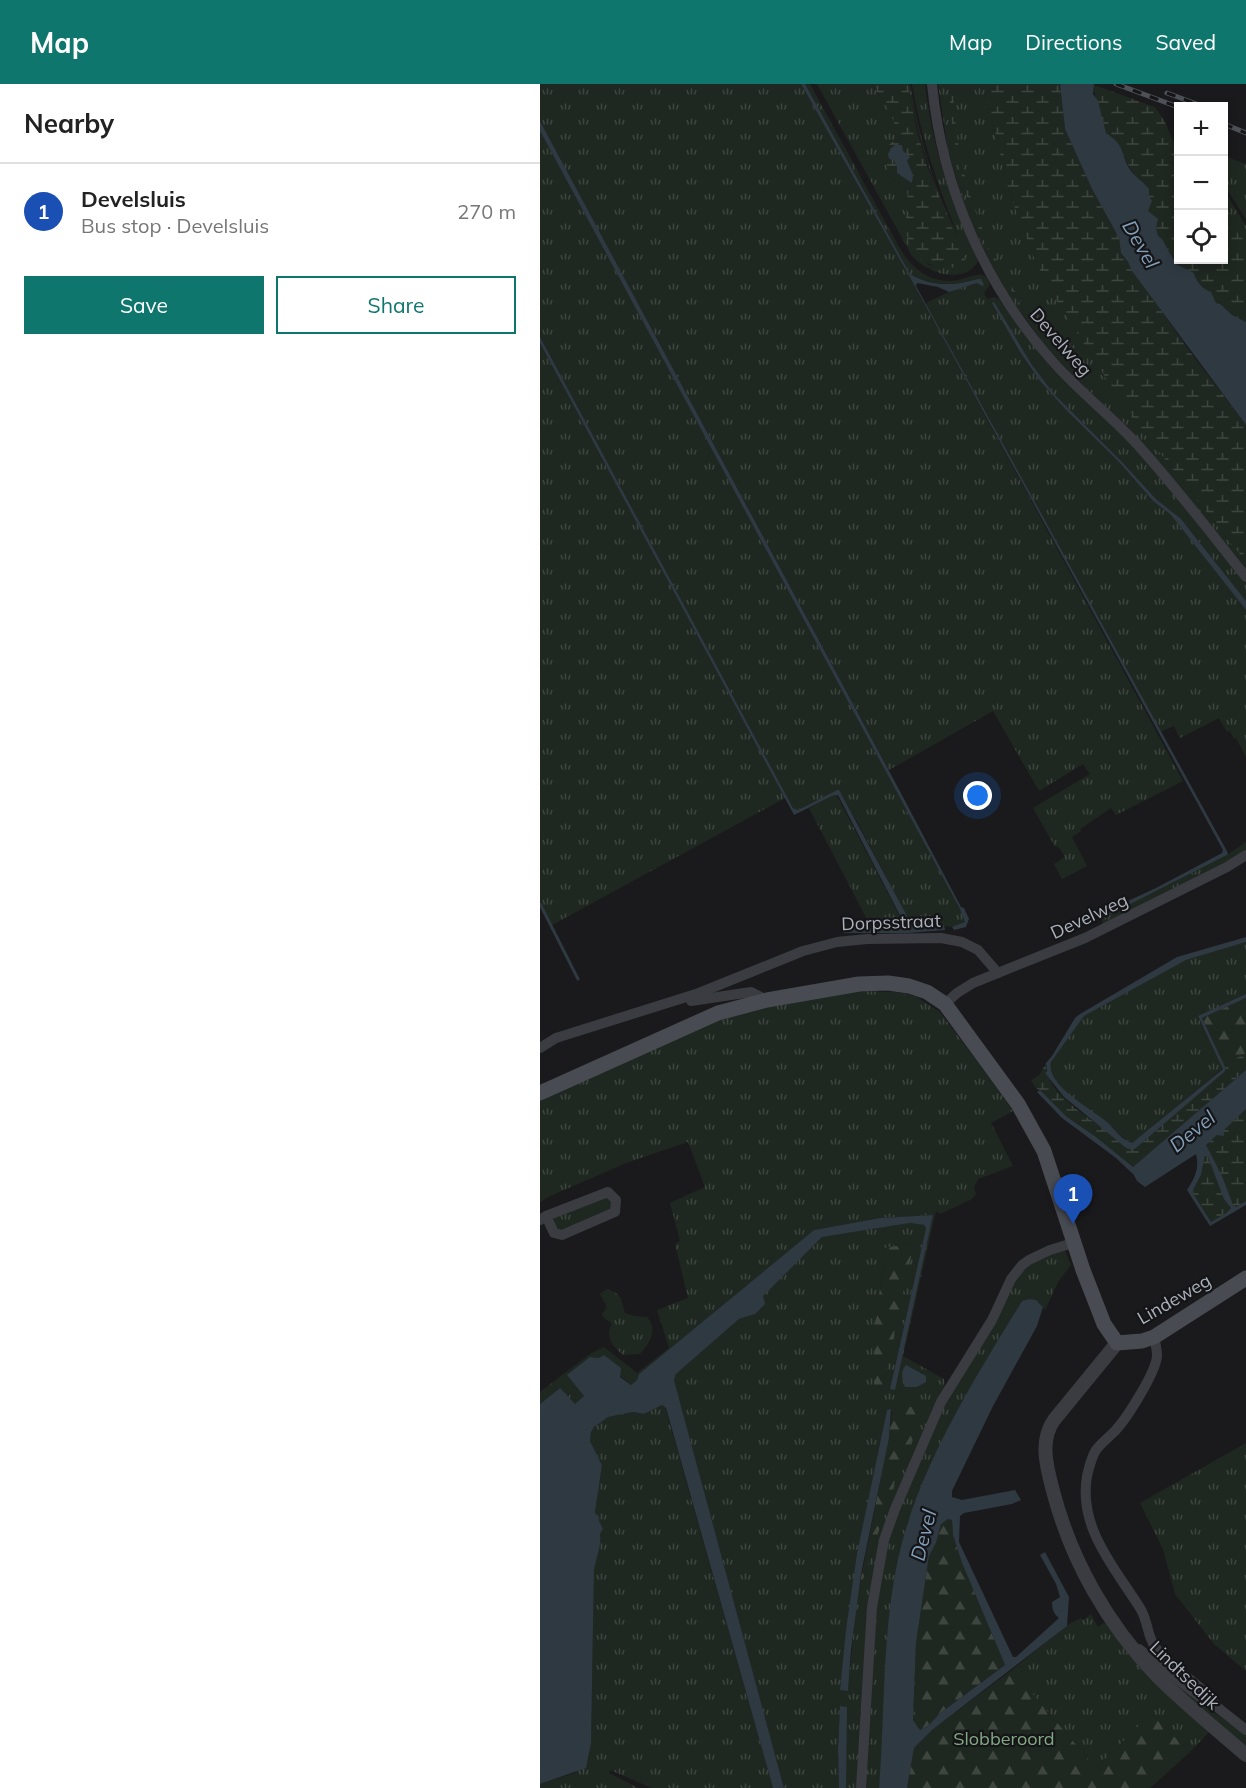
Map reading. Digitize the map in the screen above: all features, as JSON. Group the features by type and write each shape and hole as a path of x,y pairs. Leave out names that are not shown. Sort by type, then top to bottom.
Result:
{"main road":[{"name":"Dorpsstraat","path":"540,1093 718,1013 766,1000 859,984 888,983 927,992 945,1004"},
{"path":"945,1004 1018,1104 1044,1151 1073,1243 1104,1324 1117,1343"},
{"name":"Lindeweg","path":"1117,1343 1142,1341 1154,1337 1246,1278"}],"street":[{"name":"Develweg","path":"932,84 943,152 956,198 979,251 1007,303 1055,364 1126,433 1173,486 1246,577"},
{"name":"Develweg","path":"945,1004 973,983 1085,938 1227,867 1246,855"},
{"name":"Dorpsstraat","path":"540,1048 556,1038 676,1001 803,951 837,942 867,939 941,938 962,942 978,950 998,973"},
{"name":"Dorpsstraat","path":"676,1001 694,1001 751,992 766,1000"},
{"path":"608,1192 616,1200 615,1212 562,1235 554,1233 543,1218 608,1192"},
{"path":"861,1788 872,1607 884,1540 895,1509 937,1411 992,1320 1011,1279 1029,1260 1073,1243"},
{"path":"1154,1337 1157,1356 1153,1367 1129,1412 1091,1459 1085,1498 1103,1553 1143,1613 1154,1646 1174,1667 1208,1693 1217,1707"},
{"name":"Lindtsedijk","path":"1117,1343 1049,1427 1046,1435 1046,1462 1064,1527 1096,1596 1138,1655 1173,1691 1246,1755"},
{"path":"1128,1642 1200,1697 1217,1707"},
{"name":"Lindtsedijk","path":"1217,1707 1246,1730"}],"green space":[{"path":"540,84 801,84 912,281 1183,781 1116,815 1111,808 1080,829 1081,831 1072,837 1087,866 1062,879 1054,864 1065,857 1058,846 1055,847 1033,808 1090,774 1083,764 1039,791 993,711 889,770 540,121"},
{"path":"805,84 810,84 909,262 923,273 939,280 986,276 990,284 984,293 987,299 994,297 999,299 1051,368 1154,469 1246,582 1246,601 1190,530 1156,499 1055,395 1032,365 992,303 1020,352 1040,381 1120,463 1153,501 1171,515 1246,610 1246,757 1236,738 1234,739 1230,731 1227,732 1219,718 1180,738 1174,726 1160,732 926,305 949,292 977,283 982,286 982,281 978,279 944,284 927,281 910,274"},
{"path":"817,84 872,84 889,111 895,127 894,140 884,150 888,175 907,191 907,231 912,247 929,265 966,262 931,175 918,130 908,84 910,84 918,124 935,182 959,238 931,162 920,124 912,84 925,84 932,130 944,174 959,218 978,261 972,269 955,275 945,274 936,272 912,256"},
{"path":"872,84 908,84 916,127 927,166 967,265 951,268 929,264 917,254 911,245 906,231 907,191 888,175 884,150 894,140 895,127 889,111"},
{"path":"938,84 988,84 988,102 1009,192 1037,265 1056,300 1127,411 1246,562 1246,573 1130,429 1074,377 1043,343 1012,300 996,274 967,214 948,150"},
{"path":"949,84 953,84 958,143 971,197 991,249 1021,305 990,253 968,200 955,144"},
{"path":"988,84 1060,84 1065,129 1092,189 1119,238 1121,253 1188,349 1246,425 1246,562 1127,411 1056,300 1037,265 1009,192 988,102"},
{"path":"1094,85 1155,107 1165,122 1174,143 1174,260 1158,236 1148,211 1149,196 1146,185 1135,175 1118,145 1106,133"},
{"path":"540,131 966,920 964,923 953,927 939,925 913,928 858,823 837,790 798,810 793,808 540,337"},
{"path":"1228,157 1246,164 1246,219 1228,191"},
{"path":"1228,197 1246,226 1246,243 1228,220"},
{"path":"1228,220 1246,243 1246,322 1216,303 1212,295 1194,279 1188,270 1176,264 1228,264"},
{"path":"540,343 785,798 552,925 540,901"},
{"path":"836,794 906,928 871,927 809,808"},
{"path":"1246,842 1246,852 1103,924 1101,918 1227,855"},
{"path":"1246,942 1246,994 1198,1017 1223,1068 1134,1142 1127,1141 1062,1088 1052,1071 1051,1062 1084,1016 1186,960"},
{"path":"853,991 895,992 915,996 940,1012 1013,1111 991,1123 1013,1166 978,1179 974,1187 976,1194 972,1199 940,1214 936,1211 903,1356 944,1379 945,1392 886,1526 864,1707 860,1712 863,1720 859,1788 846,1788 840,1706 839,1788 784,1788 674,1380 676,1374 739,1319 755,1314 762,1296 822,1237 910,1223 924,1225 926,1228 890,1388 933,1215 880,1218 814,1230 639,1374 637,1380 631,1385 599,1358 591,1357 568,1375 584,1396 575,1405 560,1388 540,1404 540,1392 590,1354 604,1347 637,1373 669,1348 657,1310 688,1298 675,1244 680,1241 670,1203 705,1187 688,1142 626,1163 540,1202 540,1098 662,1041 712,1021 765,1006","holes":["913,1243 883,1385 874,1386 874,1334 885,1248","903,1406 925,1415 902,1460 857,1598 848,1690 840,1690 857,1553 887,1410 892,1411"]},
{"path":"1246,998 1246,1053 1233,1060 1222,1060 1202,1018"},
{"path":"1246,1053 1246,1070 1133,1167 1067,1117 1031,1081 1040,1074 1046,1063 1047,1075 1062,1096 1087,1117 1136,1148 1226,1069 1222,1060 1233,1060"},
{"path":"1246,1109 1246,1201 1236,1207 1233,1205 1206,1145"},
{"path":"1205,1156 1208,1157 1224,1197 1231,1208 1211,1222 1192,1192 1201,1176"},
{"path":"605,1196 611,1200 610,1210 561,1231 552,1224 554,1217"},
{"path":"914,1243 883,1385 874,1387 874,1334 885,1248"},
{"path":"1062,1250 1065,1251 1071,1265 1058,1282 1045,1310 1040,1303 1022,1301 951,1422 907,1523 879,1788 863,1788 870,1625 880,1573 897,1511 931,1426 1022,1269"},
{"path":"607,1289 619,1295 625,1313 647,1317 650,1322 651,1336 640,1354 623,1355 611,1340 609,1332 612,1323 602,1314 607,1307 600,1294"},
{"path":"662,1405 665,1407 773,1788 652,1788 610,1770 609,1773 638,1788 540,1788 540,1784 575,1773 588,1761 591,1744 594,1570 600,1547 600,1534 603,1529 595,1512 602,1465 590,1441 591,1432 608,1417 633,1412 644,1414"},
{"path":"903,1406 923,1408 925,1415 902,1460 857,1598 889,1438 892,1411"},
{"path":"1246,1443 1246,1671 1214,1644 1175,1594 1163,1549 1140,1503"},
{"name":"Slobberoord","path":"948,1519 952,1520 953,1535 962,1563 1005,1665 920,1730 913,1720 916,1643 929,1556 936,1543 941,1524"},
{"path":"1091,1614 1098,1627 1106,1621 1211,1730 1190,1752 1151,1714 1096,1768 1012,1670 1069,1624 1081,1618 1083,1620"},
{"path":"1140,1656 1246,1735 1246,1750"},
{"name":"Slobberoord","path":"1012,1670 1096,1768 1151,1714 1190,1752 1150,1788 907,1788 914,1748 932,1730"}],"water":[{"path":"801,84 805,84 910,274 943,284 981,279 984,285 982,286 977,283 949,292 938,287 917,283 916,286 1228,853 1105,917 1102,913 1156,888 1222,853 1223,850 912,281"},
{"name":"Devel","path":"1060,84 1094,84 1093,94 1098,101 1106,133 1119,145 1131,171 1149,189 1152,201 1148,211 1158,219 1156,228 1158,236 1162,239 1174,264 1194,273 1200,285 1211,292 1216,303 1246,322 1246,425 1132,271 1121,253 1119,238 1092,189 1065,129"},
{"path":"540,121 961,907 964,908 969,919 966,927 954,930 952,927 965,922 960,909 540,131"},
{"path":"895,145 902,145 903,151 910,157 907,161 913,175 912,183 897,173 897,166 893,160 889,159 888,154"},
{"path":"994,302 1032,365 1055,395 1156,499 1181,519 1246,601 1246,610 1171,515 1153,501 1120,463 1040,381 1020,352 992,303"},
{"path":"540,337 793,808 798,810 839,790 913,927 944,925 945,930 907,933 843,933 843,929 906,927 838,795 794,815 540,343"},
{"path":"1246,937 1246,942 1186,960 1084,1016 1051,1062 1051,1071 1063,1088 1132,1143 1223,1069 1198,1016 1246,994 1246,998 1202,1018 1226,1069 1224,1072 1136,1148 1131,1150 1125,1147 1064,1097 1045,1073 1046,1063 1075,1018 1080,1014 1177,957"},
{"name":"Devel","path":"1246,1070 1246,1109 1224,1130 1224,1136 1217,1135 1206,1145 1222,1176 1233,1205 1236,1207 1246,1201 1246,1205 1210,1226 1187,1190 1197,1169 1196,1154 1145,1187 1116,1158 1062,1118 1037,1092 1040,1090 1067,1117 1133,1167","holes":["1205,1156 1208,1157 1224,1199 1231,1208 1211,1222 1192,1192 1201,1175"]},
{"path":"933,1215 895,1390 890,1389 926,1228 924,1225 910,1223 822,1237 763,1296 765,1304 755,1314 739,1319 676,1374 674,1380 784,1788 773,1788 666,1408 662,1405 644,1414 633,1412 608,1417 591,1432 590,1441 602,1465 595,1512 603,1529 600,1534 600,1547 594,1570 591,1744 586,1768 540,1784 540,1404 560,1388 575,1404 584,1396 567,1375 590,1357 599,1358 604,1355 621,1368 620,1377 631,1385 637,1380 639,1374 814,1230 880,1218"},
{"name":"Devel","path":"1036,1300 1043,1307 1037,1326 992,1408 952,1491 952,1497 962,1500 1015,1490 1021,1500 1012,1504 964,1513 960,1516 959,1542 1013,1657 1016,1657 1059,1618 1054,1612 1052,1602 1060,1597 1056,1584 1040,1555 1045,1552 1069,1597 1067,1626 932,1730 914,1748 907,1788 879,1788 888,1623 896,1569 905,1534 916,1499 947,1430 1022,1301","holes":["948,1519 952,1520 953,1535 962,1563 1005,1665 920,1730 913,1720 916,1643 929,1556 936,1543 941,1524"]},
{"path":"906,1365 926,1376 926,1382 917,1387 905,1387 902,1376"},
{"path":"891,1409 889,1438 861,1574 848,1691 840,1690 857,1553 887,1410"},
{"path":"840,1706 847,1707 846,1788 839,1788"}],"waterway":[{"path":"540,904 578,979"}],"railway":[{"path":"1116,84 1174,106"},
{"path":"1167,93 1191,102"},
{"path":"1228,126 1246,133"}],"place":[{"name":"Develsluis","path":"1073,1224"}]}
